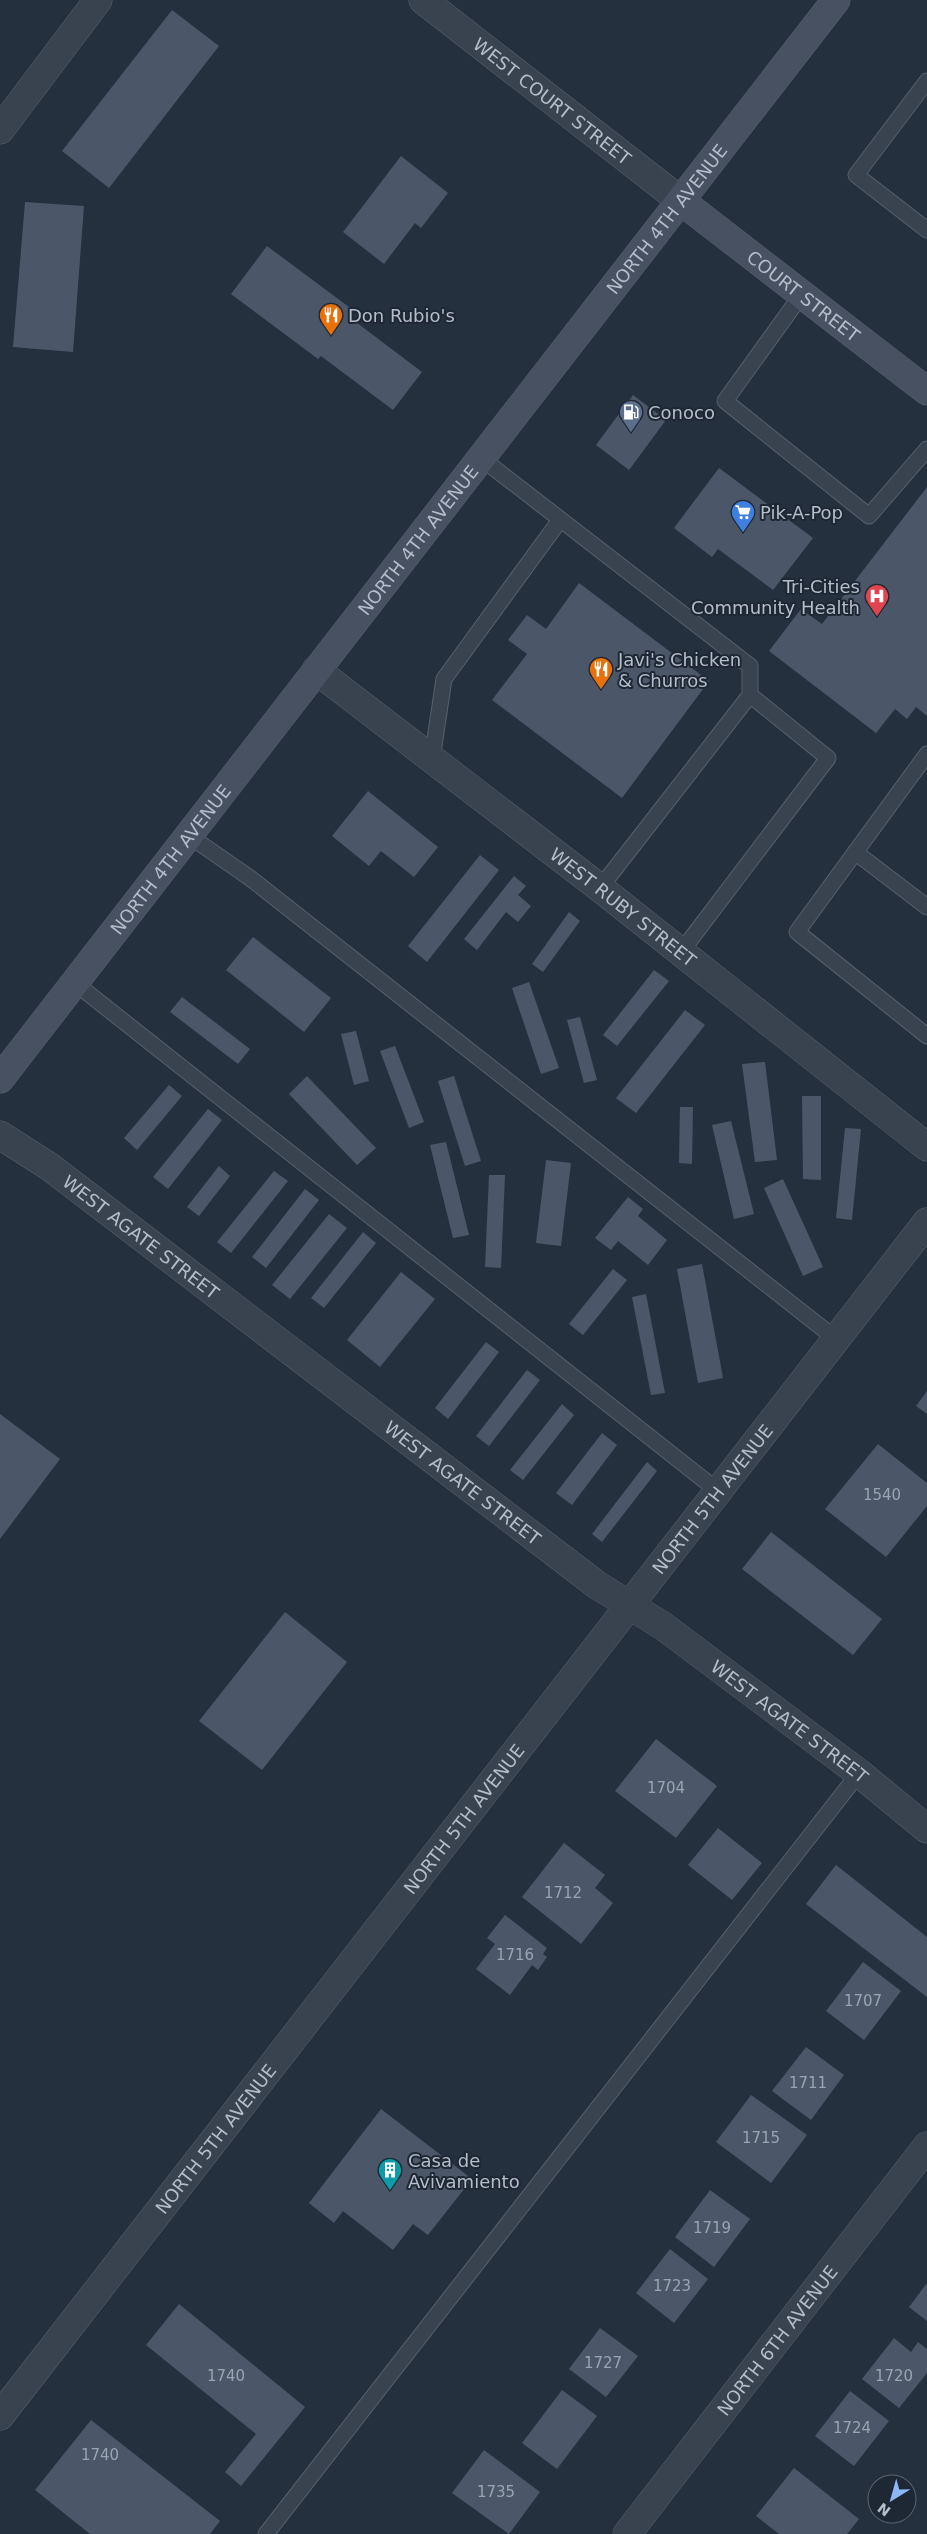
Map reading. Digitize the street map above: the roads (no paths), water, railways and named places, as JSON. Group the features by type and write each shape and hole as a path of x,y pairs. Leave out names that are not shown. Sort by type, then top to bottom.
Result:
{"main road":[{"name":"NORTH 4TH AVENUE","path":"0,1079 836,0"},
{"name":"COURT STREET","path":"681,201 927,391"}],"street":[{"path":"0,130 98,0"},
{"name":"WEST COURT STREET","path":"423,0 681,201"},
{"name":"WEST RUBY STREET","path":"316,670 600,888 927,1147"},
{"name":"WEST AGATE STREET","path":"0,1135 31,1153 591,1580 631,1604 859,1773 927,1829"},
{"name":"NORTH 5TH AVENUE","path":"0,2416 927,1222"},
{"name":"NORTH 6TH AVENUE","path":"628,2534 927,2146"}],"lane":[{"path":"927,81 856,174 927,230"},
{"path":"802,294 725,401 870,516 927,449"},
{"path":"480,458 750,666 750,695 600,888"},
{"path":"432,759 444,679 560,520"},
{"path":"681,952 828,758 750,695"},
{"path":"927,754 797,932 927,1036"},
{"path":"188,835 250,878 836,1339"},
{"path":"855,852 927,907"},
{"path":"74,983 718,1491"},
{"path":"266,2534 859,1773"}],"place":[{"name":"Don Rubio's","path":"331,336"},
{"name":"Conoco","path":"631,433"},
{"name":"Pik-A-Pop","path":"743,533"},
{"name":"Tri-Cities Community Health","path":"877,617"},
{"name":"Javi's Chicken & Churros","path":"601,690"},
{"name":"Casa de Avivamiento","path":"390,2191"}]}
